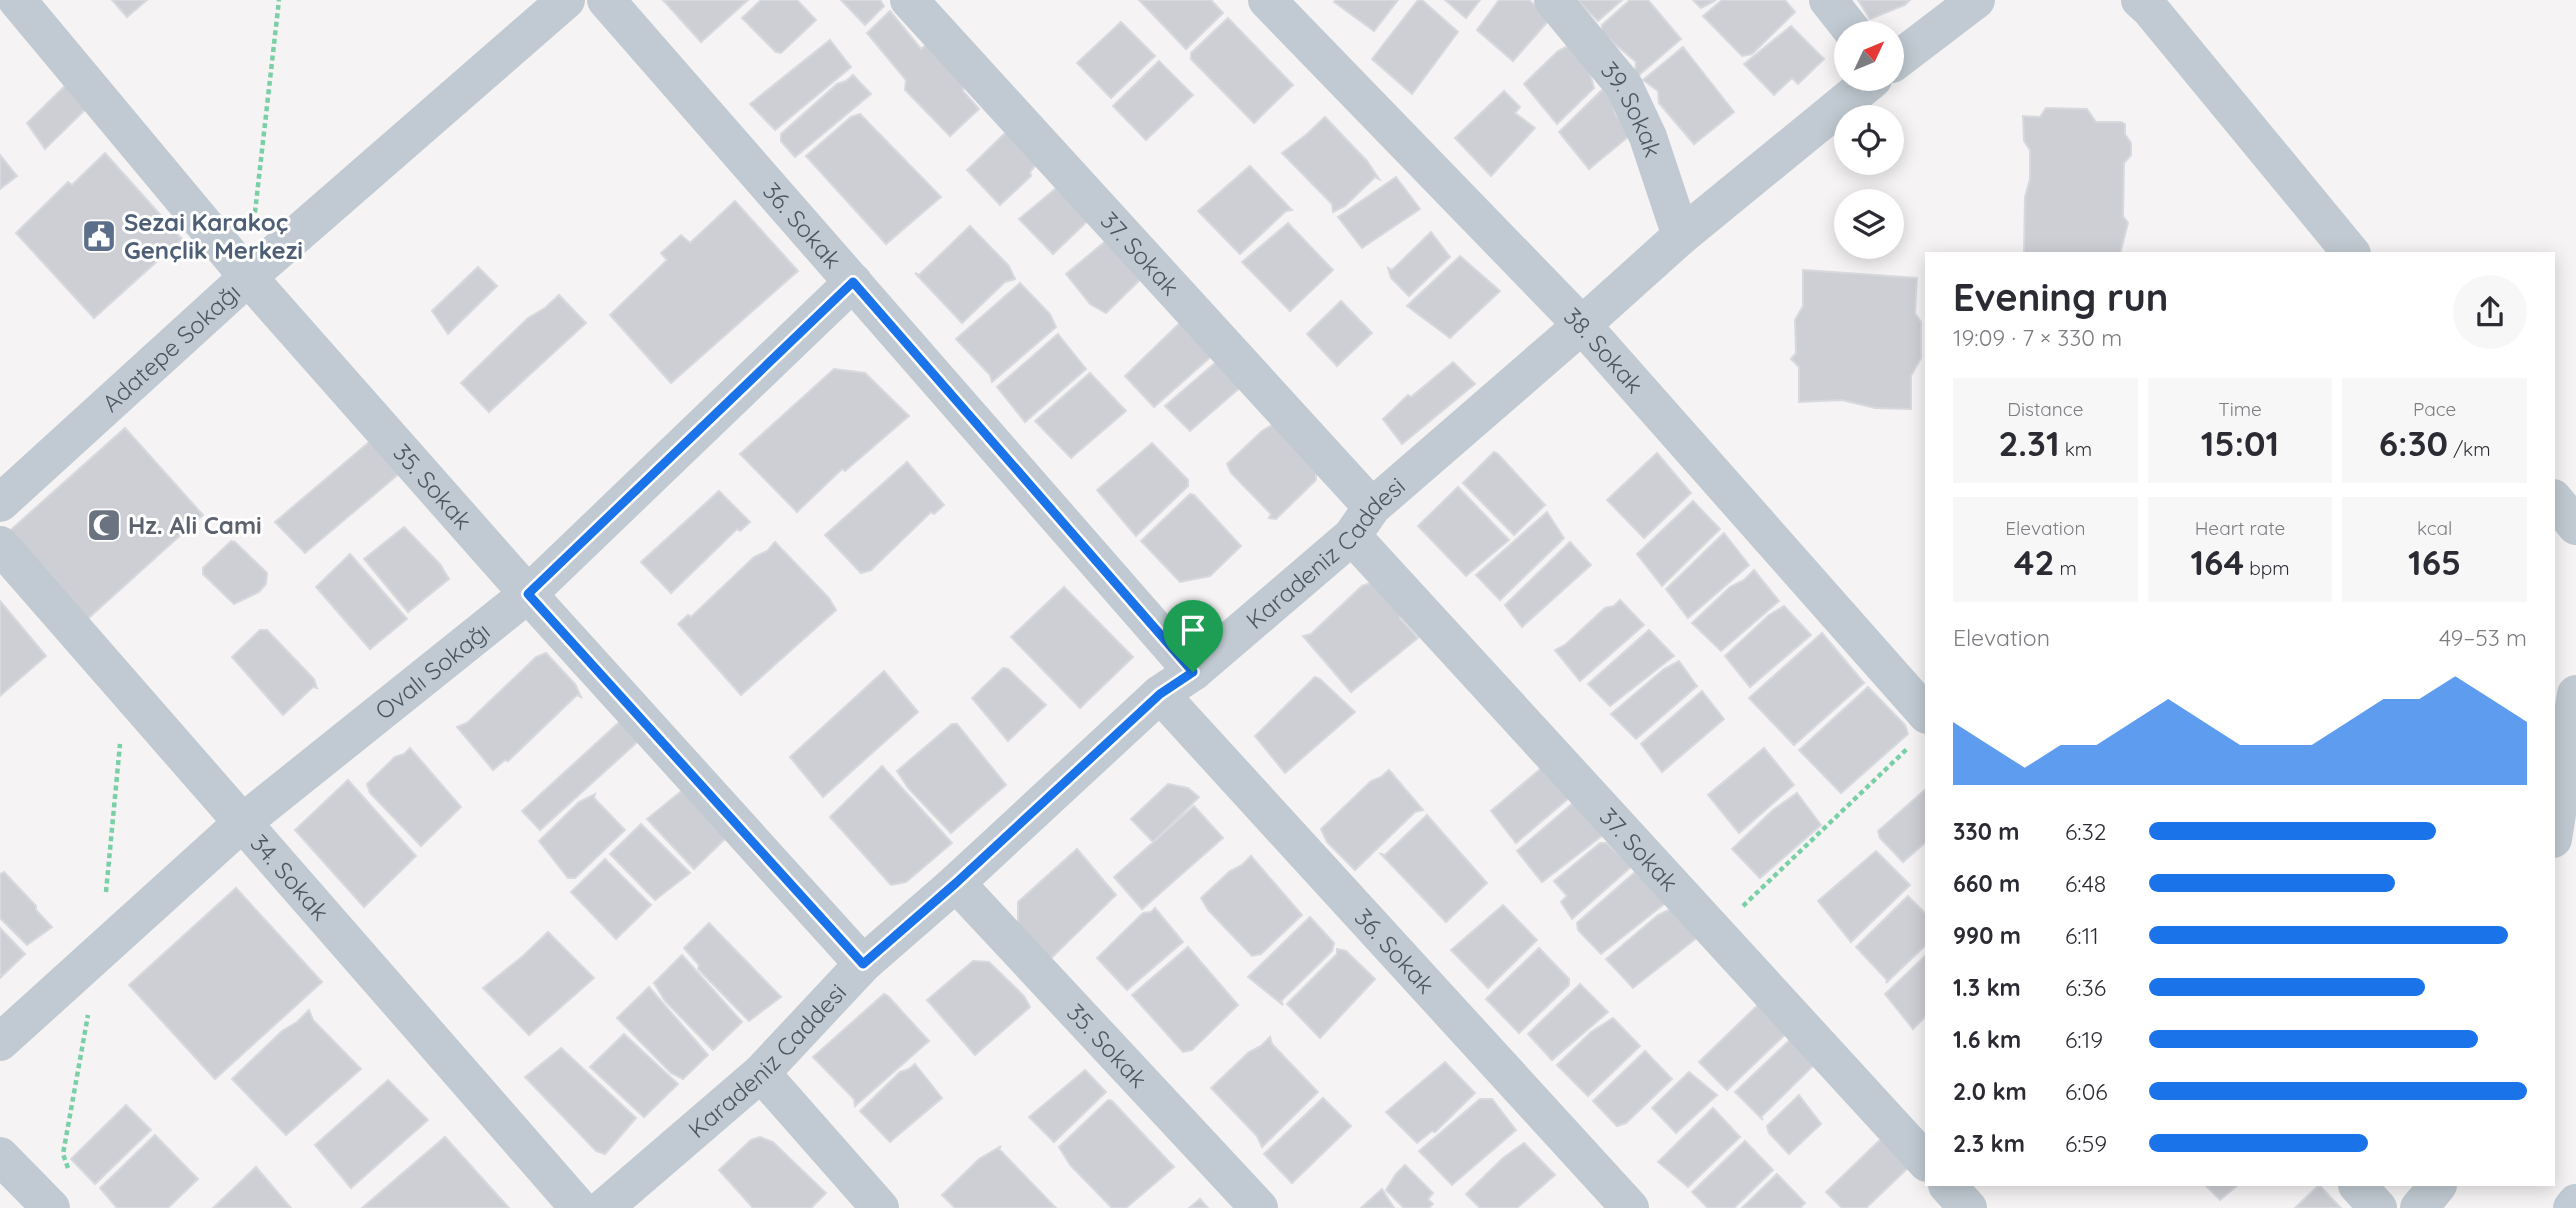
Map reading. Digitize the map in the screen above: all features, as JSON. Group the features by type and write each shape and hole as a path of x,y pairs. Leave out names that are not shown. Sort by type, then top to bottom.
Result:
{"street":[{"name":"35. Sokak","path":"17,0 248,277 528,594 863,964"},
{"name":"Adatepe Sokağı","path":"0,503 248,277 566,0"},
{"name":"36. Sokak","path":"606,0 1193,672"},
{"name":"37. Sokak","path":"909,0 1717,931 1925,1161"},
{"name":"38. Sokak","path":"1267,0 1582,325 1922,727"},
{"name":"39. Sokak","path":"1553,0 1625,86 1648,137 1681,236"},
{"path":"1828,0 1845,21"},
{"path":"1904,55 1976,0"},
{"path":"2147,3 2350,252"},
{"name":"Karadeniz Caddesi","path":"604,1208 761,1073 863,964 956,883 1160,694 1193,672 1681,236 1858,91"},
{"name":"Ovalı Sokağı","path":"0,1042 242,823 528,594 853,282"},
{"path":"2555,500 2576,526"},
{"name":"34. Sokak","path":"0,545 579,1208"},
{"name":"36. Sokak","path":"1160,694 1630,1208"},
{"path":"2555,826 2576,694"},
{"name":"35. Sokak","path":"956,883 1259,1208"},
{"path":"761,1073 880,1208"},
{"path":"0,1156 51,1208"},
{"path":"1948,1186 1968,1208"},
{"path":"2358,1186 2378,1208"},
{"path":"2419,1208 2437,1186"},
{"path":"2572,1208 2576,1203"}],"path":[{"path":"248,277 279,0"},
{"path":"1717,931 1922,727"}],"building":[{"path":"112,0 147,0 127,17"},
{"path":"663,0 748,0 701,42"},
{"path":"761,0 797,0 816,20 781,53 776,52 742,18"},
{"path":"841,0 880,0 884,6 865,25"},
{"path":"1139,0 1211,0 1223,13 1186,49"},
{"path":"1398,0 1374,31 1334,2"},
{"path":"1418,0 1422,0 1458,32 1412,94 1372,59"},
{"path":"1445,0 1480,0 1466,18"},
{"path":"1499,0 1529,0 1550,19 1513,61 1477,30"},
{"path":"1577,0 1622,0 1598,21"},
{"path":"1630,0 1648,0 1681,39 1638,76 1635,71 1636,62 1601,32 1602,25"},
{"path":"1693,0 1716,0 1701,8"},
{"path":"1722,0 1785,0 1795,12 1752,54 1742,56 1703,16"},
{"path":"1858,0 1910,0 1905,5 1870,19"},
{"path":"890,11 921,49 927,44 964,81 963,91 979,109 950,136 905,90 906,80 867,33"},
{"path":"1228,18 1293,85 1254,123 1191,59 1191,53"},
{"path":"1121,22 1155,56 1111,98 1077,63"},
{"path":"1791,26 1824,59 1798,84 1792,78 1774,95 1744,64"},
{"path":"830,40 851,67 775,130 750,104"},
{"path":"1570,45 1587,63 1594,88 1557,124 1524,84 1558,51"},
{"path":"1683,47 1734,112 1694,144 1659,103 1658,91 1643,80"},
{"path":"1159,61 1193,95 1146,140 1113,106"},
{"path":"853,75 871,94 795,157 781,141 781,134 837,84"},
{"path":"73,78 95,100 45,149 27,123"},
{"path":"1602,90 1612,94 1615,114 1633,133 1589,169 1559,132"},
{"path":"1504,91 1520,107 1515,113 1535,128 1491,176 1455,138"},
{"path":"2046,108 2087,109 2096,122 2125,124 2125,134 2131,143 2131,155 2124,163 2123,216 2128,223 2121,252 2024,252 2025,197 2030,179 2030,150 2024,141 2023,116 2040,117"},
{"path":"860,114 941,197 886,244 806,156 851,117"},
{"path":"1325,117 1367,161 1379,179 1375,177 1345,206 1333,212 1332,204 1282,153"},
{"path":"1006,132 1040,160 1030,172 1031,176 1000,205 967,170"},
{"name":"Sezai Karakoç Gençlik Merkezi","path":"105,153 182,239 94,318 16,233 68,182 72,185"},
{"path":"0,155 17,176 0,189"},
{"path":"1250,166 1292,210 1286,211 1240,254 1198,211"},
{"path":"1396,177 1420,209 1362,248 1338,217"},
{"path":"1066,180 1094,215 1053,254 1019,219"},
{"path":"735,201 798,271 671,383 610,315 667,260 661,253 681,235 690,243"},
{"path":"1288,223 1333,270 1290,311 1242,262"},
{"path":"970,226 1009,266 1015,279 1005,282 962,323 915,273 919,275"},
{"path":"1431,232 1450,257 1409,296 1391,278 1388,268 1392,270"},
{"path":"1113,235 1146,274 1106,313 1090,304 1066,274"},
{"path":"1460,256 1500,291 1450,338 1407,306"},
{"path":"478,267 497,286 448,334 432,311"},
{"path":"1803,270 1917,278 1915,313 1921,322 1921,358 1911,376 1911,409 1875,408 1842,400 1799,402 1799,367 1791,359 1796,353 1795,320 1803,306"},
{"path":"1020,283 1050,314 1056,327 992,382 990,375 956,339"},
{"path":"559,295 586,323 489,412 461,383 528,318"},
{"path":"1341,301 1372,333 1337,366 1307,334"},
{"path":"1190,313 1222,347 1154,407 1125,376"},
{"path":"1058,334 1086,369 1025,422 997,387"},
{"path":"1224,355 1249,380 1190,431 1165,406"},
{"path":"1453,362 1475,384 1402,444 1383,419 1408,395 1411,397"},
{"path":"834,369 865,373 909,416 845,471 842,469 797,512 740,454"},
{"path":"1090,373 1126,411 1071,458 1035,421"},
{"path":"1277,422 1316,461 1316,480 1276,519 1269,518 1271,514 1231,473 1227,464 1262,431"},
{"name":"Hz. Ali Cami","path":"125,428 203,515 83,623 5,535"},
{"path":"375,437 406,468 305,553 275,522"},
{"path":"1152,443 1188,480 1188,486 1136,536 1097,490"},
{"path":"1494,452 1545,505 1514,535 1463,483"},
{"path":"1657,453 1691,493 1644,538 1607,500"},
{"path":"907,462 944,505 934,514 931,512 871,570 861,573 825,535"},
{"path":"1458,487 1509,540 1466,576 1418,526"},
{"path":"719,491 750,522 740,531 737,529 671,593 641,562"},
{"path":"1190,494 1194,495 1241,546 1210,576 1180,582 1141,541"},
{"path":"1693,501 1720,529 1662,586 1637,554"},
{"path":"1547,512 1564,538 1500,600 1476,575"},
{"path":"404,527 440,564 449,579 408,612 364,559"},
{"path":"1724,533 1749,565 1688,618 1666,589"},
{"path":"231,541 267,573 266,584 259,592 234,604 203,574 203,568"},
{"path":"775,542 829,598 836,610 741,695 678,624 688,615 691,617 754,557 767,551"},
{"path":"1570,542 1591,565 1522,627 1505,605"},
{"path":"350,554 407,619 370,649 316,587"},
{"path":"1754,570 1779,601 1721,651 1692,623 1730,587 1744,580"},
{"path":"1371,583 1418,638 1351,692 1303,636 1311,634 1362,586"},
{"path":"1064,587 1133,657 1080,708 1011,637"},
{"path":"1620,600 1644,625 1580,681 1555,650 1565,645 1605,608 1614,606"},
{"path":"0,601 46,656 0,696"},
{"path":"1784,606 1811,635 1750,687 1725,656 1769,615"},
{"path":"260,630 267,630 314,679 317,688 313,687 283,715 232,657"},
{"path":"1649,630 1674,656 1610,706 1588,684"},
{"path":"1822,633 1864,683 1794,745 1749,698"},
{"path":"546,653 575,684 581,697 577,695 508,761 505,760 493,770 457,727 467,723 536,657"},
{"path":"1679,661 1697,686 1636,739 1611,714 1664,669"},
{"path":"1003,668 1008,669 1046,705 1008,741 972,698"},
{"path":"884,671 918,712 823,797 790,757"},
{"path":"1315,677 1355,712 1285,773 1255,736"},
{"path":"1868,687 1905,725 1908,734 1841,793 1799,750"},
{"path":"1702,691 1724,719 1662,772 1641,744"},
{"path":"625,717 644,736 540,830 522,811"},
{"path":"952,724 957,724 1006,785 951,833 908,788 897,771"},
{"path":"410,748 461,807 421,846 370,793 367,784 395,757"},
{"path":"1764,748 1794,785 1739,833 1708,795"},
{"path":"1546,764 1570,797 1516,843 1491,811"},
{"path":"882,766 952,843 906,882 891,885 830,817"},
{"path":"1389,770 1423,810 1415,812 1355,870 1327,842 1321,829 1371,781"},
{"path":"348,780 416,856 364,907 295,830"},
{"path":"1168,784 1188,788 1199,797 1153,842 1131,819"},
{"path":"684,789 726,838 694,869 647,819"},
{"path":"1925,790 1925,843 1903,862 1880,838 1878,831"},
{"path":"1797,793 1821,825 1760,878 1732,849 1773,810"},
{"path":"595,794 594,798 625,830 575,878 568,878 539,841 579,802"},
{"path":"1573,803 1607,832 1542,882 1517,851"},
{"path":"1194,806 1223,838 1142,909 1114,877"},
{"path":"1427,815 1487,883 1446,922 1381,854 1385,855"},
{"path":"641,824 690,873 655,900 610,854"},
{"path":"1600,843 1606,843 1632,866 1572,919 1561,902 1567,896 1554,881"},
{"path":"1077,849 1116,895 1042,967 1018,940 1018,902"},
{"path":"1876,851 1910,885 1851,942 1818,901"},
{"path":"1251,856 1302,915 1261,954 1252,956 1208,910 1201,898"},
{"path":"605,859 651,905 616,939 571,892"},
{"path":"4,872 52,927 27,945 0,918 0,874"},
{"path":"1635,872 1668,901 1601,954 1578,930 1577,923"},
{"path":"236,888 322,982 215,1079 129,985"},
{"path":"1908,896 1925,913 1925,946 1886,983 1887,980 1856,947"},
{"path":"1503,905 1537,940 1488,988 1451,950"},
{"path":"1155,908 1183,942 1127,990 1097,958 1143,913 1151,912"},
{"path":"1671,909 1698,937 1633,988 1606,959 1658,915"},
{"path":"1310,917 1334,943 1332,951 1281,1001 1283,1005 1248,977"},
{"path":"709,923 781,997 749,1021 698,969 699,965 684,948"},
{"path":"0,928 25,954 0,978"},
{"path":"548,932 594,978 529,1035 483,988"},
{"path":"1188,947 1238,1005 1192,1050 1183,1052 1132,995"},
{"path":"1539,948 1569,979 1569,985 1519,1033 1486,999"},
{"path":"1337,949 1346,951 1375,979 1320,1038 1287,1004 1337,954"},
{"path":"682,955 742,1022 713,1050 665,1001 654,983"},
{"path":"1925,956 1925,1017 1913,1029 1885,994"},
{"path":"973,961 989,962 1024,996 1030,1007 975,1055 927,1000"},
{"path":"1580,984 1608,1012 1552,1060 1528,1034"},
{"path":"649,987 708,1055 683,1079 671,1073 617,1018"},
{"path":"884,994 929,1041 855,1106 854,1099 813,1057"},
{"path":"1761,1002 1792,1028 1727,1090 1699,1062"},
{"path":"309,1010 313,1020 361,1069 286,1135 232,1079 282,1031 297,1022"},
{"path":"1613,1018 1640,1046 1588,1096 1557,1065 1591,1032"},
{"path":"1797,1033 1821,1058 1761,1117 1763,1120 1735,1092"},
{"path":"624,1034 678,1084 644,1117 590,1067"},
{"path":"1270,1037 1272,1044 1318,1092 1262,1147 1257,1136 1211,1088 1249,1052"},
{"path":"561,1048 636,1118 605,1154 596,1151 525,1077"},
{"path":"1645,1051 1672,1079 1626,1123 1617,1126 1593,1101"},
{"path":"1445,1062 1475,1093 1435,1132 1432,1131 1417,1143 1386,1112"},
{"path":"915,1064 942,1098 890,1142 860,1111 900,1072"},
{"path":"1085,1070 1106,1092 1054,1142 1029,1117"},
{"path":"1689,1072 1717,1095 1676,1133 1652,1108"},
{"path":"388,1080 428,1120 351,1188 315,1145"},
{"path":"1799,1095 1821,1124 1789,1154 1769,1133 1767,1126"},
{"path":"1323,1098 1351,1126 1292,1183 1264,1154"},
{"path":"1480,1099 1492,1099 1516,1130 1452,1185 1419,1151"},
{"path":"1108,1100 1112,1101 1174,1167 1126,1208 1112,1208 1070,1165 1059,1147"},
{"path":"126,1105 151,1130 95,1184 71,1159"},
{"path":"1713,1108 1740,1137 1688,1187 1658,1162"},
{"path":"155,1135 198,1179 168,1208 117,1208 100,1188"},
{"path":"445,1137 509,1208 362,1208"},
{"path":"760,1137 773,1142 826,1193 811,1208 753,1208 719,1170 751,1140"},
{"path":"1882,1138 1909,1167 1866,1208 1842,1208 1826,1192"},
{"path":"1745,1141 1773,1170 1734,1208 1708,1208 1692,1192"},
{"path":"1524,1143 1555,1175 1517,1208 1480,1208 1466,1194 1503,1158"},
{"path":"1001,1146 999,1149 1056,1208 955,1208 942,1195 979,1159"},
{"path":"1405,1165 1433,1193 1428,1199 1433,1204 1429,1208 1404,1208 1386,1190"},
{"path":"256,1167 291,1208 213,1208"},
{"path":"1777,1174 1805,1203 1800,1208 1742,1208"},
{"path":"2206,1186 2237,1186 2220,1200"},
{"path":"2320,1186 2341,1208 2295,1208"},
{"path":"1382,1189 1394,1208 1361,1208"},
{"path":"1200,1199 1208,1208 1189,1208"}],"place":[{"name":"Sezai Karakoç Gençlik Merkezi","path":"99,236"},
{"name":"Hz. Ali Cami","path":"104,525"}],"route":[{"path":"853,282 1193,672 1160,694 956,883 863,964 528,594 853,282"}]}
